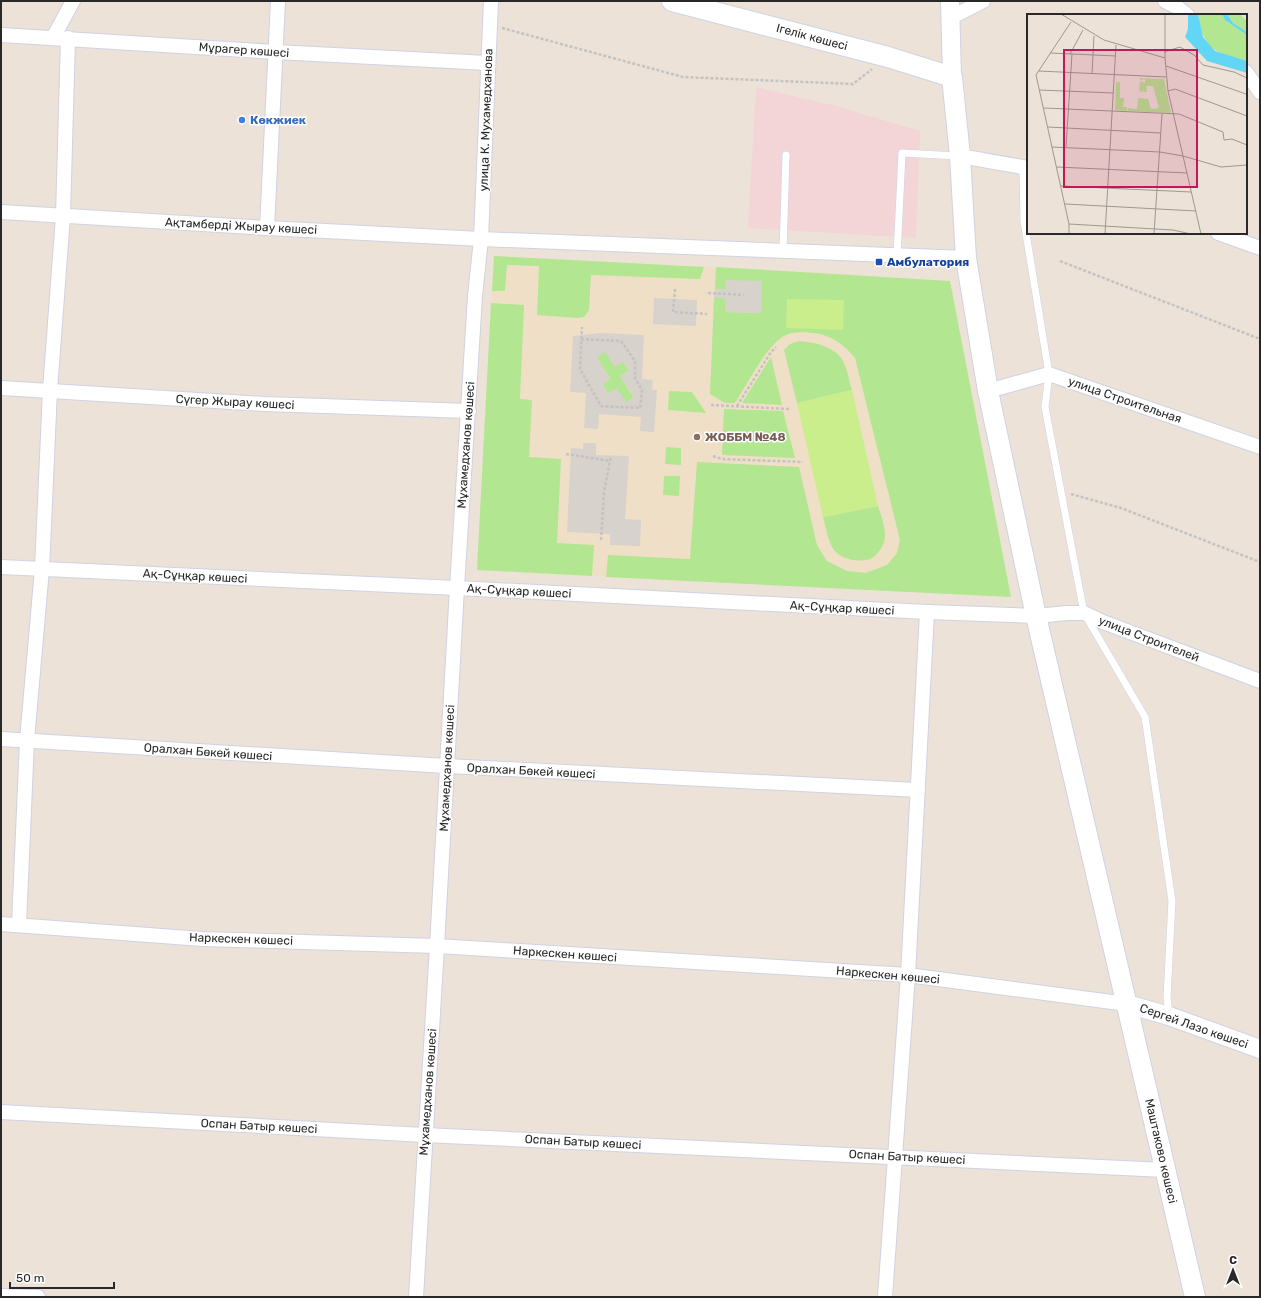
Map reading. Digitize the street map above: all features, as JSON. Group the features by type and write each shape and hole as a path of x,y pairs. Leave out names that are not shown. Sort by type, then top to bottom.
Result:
{"main road":[{"name":"Ігелік көшесі","path":"672,1 888,57 952,77"},
{"name":"Маштаково көшесі","path":"952,77 960,156 966,258 988,391 1036,616 1195,1297"}],"street":[{"path":"52,38 73,1"},
{"path":"266,228 278,1"},
{"name":"улица К. Мухамедханова","path":"481,239 491,1"},
{"path":"952,77 950,10 983,1"},
{"path":"1165,1 1177,7 1186,14"},
{"name":"Мұрагер көшесі","path":"1,34 276,52 488,63"},
{"path":"19,925 28,740 42,569 50,390 63,216 68,38"},
{"path":"1247,73 1260,92"},
{"path":"960,156 1026,167"},
{"name":"Ақтамберді Жырау көшесі","path":"1,212 481,239 966,258"},
{"path":"1221,234 1260,248"},
{"name":"Мұхамедханов көшесі","path":"416,1297 457,588 481,239"},
{"path":"988,391 1049,374"},
{"name":"улица Строительная","path":"1049,374 1260,447"},
{"name":"Сүгер Жырау көшесі","path":"1,388 265,404 469,411"},
{"name":"Ақ-Сұңқар көшесі","path":"1,567 1036,616"},
{"path":"885,1297 908,975 927,612"},
{"name":"улица Строителей","path":"1036,616 1084,613 1103,622 1260,681"},
{"name":"Оралхан Бөкей көшесі","path":"1,740 28,740 447,766 918,790"},
{"name":"Наркескен көшесі","path":"1,924 202,939 437,946 908,975 1127,1004"},
{"name":"Сергей Лазо көшесі","path":"1127,1004 1169,1016 1260,1048"},
{"name":"Оспан Батыр көшесі","path":"1,1112 425,1135 1165,1170"},
{"path":"1,1296 38,1297"}],"lane":[{"path":"897,256 902,153 960,156"},
{"path":"783,252 786,155"},
{"path":"1026,167 1024,221 1049,374 1045,406 1084,613 1145,717 1172,901 1168,997 1169,1016"}],"path":[{"path":"490,25 683,77 853,84 888,57"},
{"path":"1060,261 1260,339"},
{"path":"675,289 673,312 707,314"},
{"path":"708,293 744,295"},
{"path":"581,339 621,341 635,361 635,378 642,390 640,408 601,406 580,369 581,339 582,327"},
{"path":"737,406 771,352 776,348"},
{"path":"711,405 791,409"},
{"path":"566,454 610,461"},
{"path":"601,540 604,492 611,456"},
{"path":"713,456 722,459 804,462"},
{"path":"1060,489 1075,496 1121,508 1260,562"}],"shaded area":[{"path":"756,87 836,106 920,131 916,238 748,228"},
{"name":"ЖОББМ №48","path":"494,256 868,275 952,594 477,570"},
{"path":"726,280 762,281 761,313 725,312 725,298 714,298 715,289 725,289"},
{"path":"654,298 697,300 696,326 653,324"},
{"path":"601,333 644,335 642,379 653,380 652,390 657,390 654,432 640,431 641,417 599,414 598,429 584,428 586,393 570,392 573,336","holes":["605,352 615,367 623,362 629,371 620,376 634,397 626,402 617,388 608,393 603,384 610,379 597,357"]},
{"path":"583,443 596,443 596,455 629,456 625,519 641,520 640,546 610,545 610,534 567,532 571,448 583,449"}],"green space":[{"path":"494,256 704,267 700,279 591,275 589,310 584,317 578,318 537,315 539,266 507,265 505,291 492,291"},
{"path":"716,267 950,281 1011,597 606,577 608,555 690,559 697,462 799,467 817,545 827,561 847,571 866,573 887,565 897,553 900,540 855,358 842,345 837,341 821,334 799,332 787,334 770,348 757,366 735,403 725,403 710,394 714,298 725,298 725,312 761,313 726,280 725,290 715,289"},
{"path":"787,299 844,300 843,330 786,328"},
{"path":"491,303 524,305 520,399 532,400 529,457 561,459 557,543 594,545 592,576 477,570"},
{"path":"799,341 819,344 836,353 844,363 852,390 797,403 784,350 790,344"},
{"path":"605,351 623,362 629,371 620,376 634,398 626,403 608,393 602,384 610,378 596,357"},
{"path":"771,357 782,405 742,403"},
{"path":"852,390 878,506 823,517 797,403"},
{"path":"669,391 692,392 706,413 668,410"},
{"path":"724,409 783,411 795,458 722,455"},
{"path":"666,447 681,448 681,465 665,464"},
{"path":"664,476 680,476 679,496 663,495"},
{"path":"878,506 884,526 885,536 883,545 876,555 870,559 854,560 844,557 835,551 829,540 823,517"}],"place":[{"name":"Көкжиек","path":"242,120"},
{"name":"Амбулатория","path":"879,262"},
{"name":"ЖОББМ №48","path":"697,437"}]}
